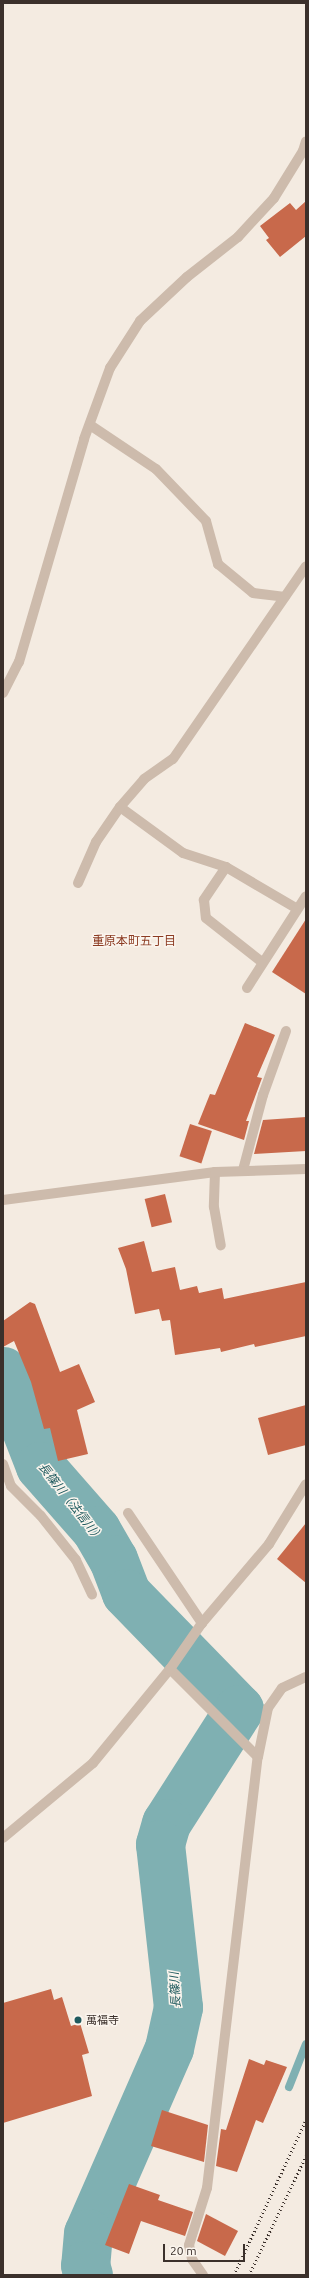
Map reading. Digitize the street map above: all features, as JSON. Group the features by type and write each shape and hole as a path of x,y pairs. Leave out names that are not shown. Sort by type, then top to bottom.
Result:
{"street":[{"path":"3,693 19,662 90,425 110,368 140,321 187,277 238,236 274,198 303,151 306,141"},
{"path":"90,425 156,469 206,521 218,564 253,593 284,597"},
{"path":"78,883 96,842 120,808 144,779 173,759 306,566"},
{"path":"120,808 183,853 226,868 296,908"},
{"path":"226,868 204,900 206,918 262,962"},
{"path":"247,988 296,908 306,896"},
{"path":"243,1170 263,1095 286,1032"},
{"path":"3,1200 215,1172 306,1169"},
{"path":"215,1172 214,1207 221,1245"},
{"path":"3,1464 11,1486 41,1516 76,1560 92,1595"},
{"path":"3,1838 93,1763 170,1669 202,1623 269,1544 306,1484"},
{"path":"128,1513 202,1623"},
{"path":"170,1669 258,1757"},
{"path":"203,2275 192,2259 189,2245 207,2188 258,1757 268,1708 282,1688 306,1677"}],"building":[{"path":"306,201 306,236 280,257 266,240 269,238 260,226 290,203 296,210"},
{"path":"306,919 306,994 272,972"},
{"path":"245,1023 275,1035 257,1077 262,1078 246,1121 249,1121 244,1140 198,1124 210,1094 215,1095"},
{"path":"306,1117 306,1151 254,1154 263,1120"},
{"path":"190,1124 212,1131 201,1163 179,1156"},
{"path":"165,1194 172,1222 152,1227 145,1199"},
{"path":"144,1241 152,1272 175,1267 180,1290 197,1286 199,1293 222,1288 224,1299 306,1282 306,1336 255,1347 254,1344 221,1352 220,1348 175,1355 170,1320 162,1321 159,1309 135,1314 126,1269 118,1248"},
{"path":"30,1302 35,1304 60,1372 79,1364 95,1402 77,1410 88,1454 58,1461 50,1428 44,1429 31,1382 14,1341 3,1347 3,1321"},
{"path":"306,1405 306,1445 268,1455 258,1418"},
{"path":"306,1523 306,1583 277,1559"},
{"path":"51,1989 54,2000 62,1997 71,2026 80,2023 89,2053 82,2055 92,2096 3,2123 3,2003"},
{"path":"249,2059 264,2065 266,2060 287,2067 263,2123 256,2120 237,2172 216,2166 221,2129 226,2130"},
{"path":"162,2110 208,2125 204,2162 151,2146"},
{"path":"129,2184 160,2195 158,2200 193,2212 185,2236 141,2221 129,2254 105,2245"},
{"path":"206,2214 238,2231 225,2256 197,2241"}],"waterway":[{"name":"長篠川","path":"3,1371 40,1466 96,1530 113,1559 126,1593 239,1709 166,1823 160,1844 178,2007 169,2048 88,2233 85,2265 88,2275"},
{"path":"289,2087 306,2044"}],"railway":[{"path":"234,2275 306,2120"},
{"path":"249,2275 306,2156"}],"place":[{"name":"萬福寺","path":"78,2020"}],"district":[{"name":"重原本町五丁目","path":"134,941"}],"water label":[{"name":"長篠川（法信川）","path":"71,1502"}]}
